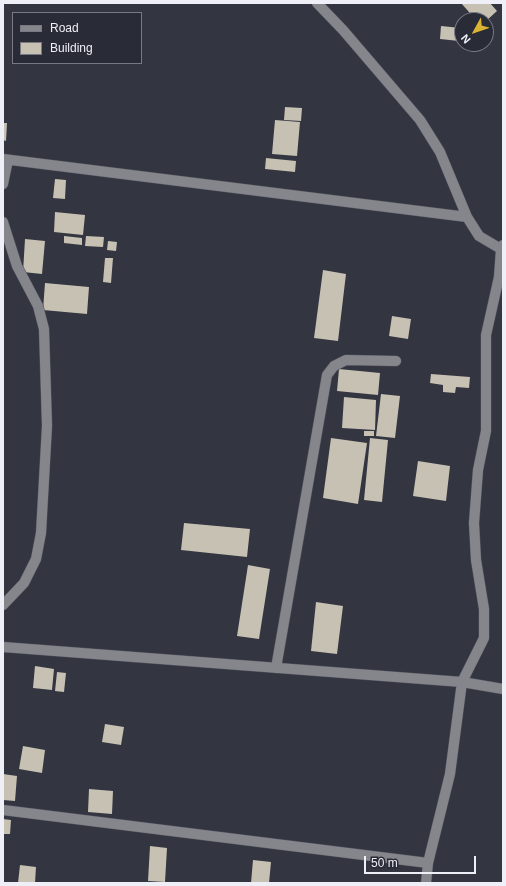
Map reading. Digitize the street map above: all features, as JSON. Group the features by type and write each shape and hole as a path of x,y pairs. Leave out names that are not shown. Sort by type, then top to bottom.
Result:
{"street":[{"path":"317,3 343,30 420,120 440,152 467,218 479,236 502,247 500,277 486,335 486,431 478,470 474,523 476,560 484,609 484,638 462,682 450,774 428,863 426,883"},
{"path":"3,184 6,160 467,218"},
{"path":"3,222 17,266 38,306 44,329 47,426 41,533 36,559 24,583 3,605"},
{"path":"276,668 327,375 334,366 346,360 396,361"},
{"path":"3,647 462,682 503,689"},
{"path":"3,810 428,863"}],"building":[{"path":"461,3 490,3 497,11 494,14 494,12 469,12"},
{"path":"441,26 454,27 454,40 440,39"},
{"path":"285,107 302,108 301,121 284,120"},
{"path":"275,120 300,122 297,156 272,154"},
{"path":"3,123 7,123 6,141 3,140"},
{"path":"266,158 296,161 295,172 265,169"},
{"path":"55,179 66,180 65,199 53,198"},
{"path":"55,212 85,215 83,235 54,232"},
{"path":"64,236 82,238 82,245 64,243"},
{"path":"86,236 104,237 103,247 85,246"},
{"path":"25,239 45,241 42,274 23,272"},
{"path":"108,241 117,242 116,251 107,250"},
{"path":"105,258 113,258 111,283 103,282"},
{"path":"323,270 346,274 338,341 314,338"},
{"path":"45,283 89,287 87,314 43,310"},
{"path":"392,316 411,319 408,339 389,336"},
{"path":"339,369 380,373 378,395 337,391"},
{"path":"431,374 470,377 469,388 456,387 455,393 443,392 443,385 430,383"},
{"path":"381,394 400,396 395,438 376,436"},
{"path":"344,397 376,400 375,430 342,428"},
{"path":"364,431 374,431 374,436 364,436"},
{"path":"331,438 367,443 358,504 323,498"},
{"path":"370,438 388,440 382,502 364,500"},
{"path":"418,461 450,466 446,501 413,496"},
{"path":"184,523 250,529 247,557 181,550"},
{"path":"248,565 270,569 259,639 237,636"},
{"path":"316,602 343,606 337,654 311,651"},
{"path":"35,666 54,669 52,690 33,688"},
{"path":"57,672 66,673 64,692 55,691"},
{"path":"105,724 124,727 121,745 102,742"},
{"path":"23,746 45,750 42,773 19,769"},
{"path":"3,774 17,776 15,801 3,800"},
{"path":"89,789 113,791 112,814 88,812"},
{"path":"3,819 11,820 10,834 3,834"},
{"path":"150,846 167,848 165,882 148,881"},
{"path":"253,860 271,862 269,883 251,883"},
{"path":"20,865 36,867 35,883 18,883"}]}
